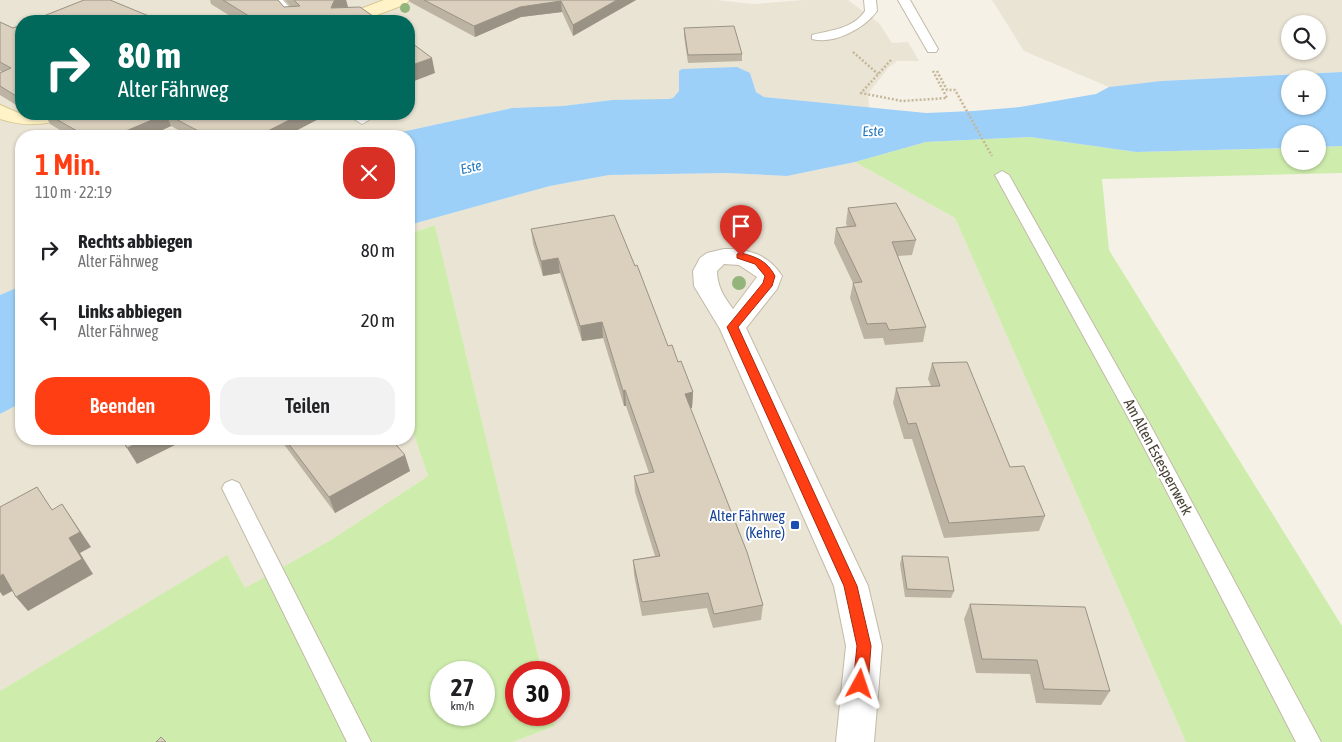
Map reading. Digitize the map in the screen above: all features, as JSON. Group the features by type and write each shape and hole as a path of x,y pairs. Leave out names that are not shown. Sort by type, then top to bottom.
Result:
{"street":[{"path":"361,15 400,0"},
{"path":"0,111 15,117"},
{"path":"732,327 850,586 864,646 855,742"}],"lane":[{"path":"277,0 291,15"},
{"path":"816,37 844,31 864,20 871,11 870,0"},
{"path":"904,0 932,55"},
{"name":"Am Alten Estesperrwerk","path":"1002,174 1144,430 1309,742"},
{"path":"232,488 359,742"}],"path":[{"path":"891,60 861,93 902,100 946,98 928,61 932,55"},
{"path":"932,55 947,90 955,90 992,156"}],"shaded area":[{"path":"0,0 716,0 753,4 805,0 848,0 879,23 892,43 908,42 919,61 897,61 888,68 868,94 869,108 764,97 756,92 750,73 679,91 673,98 663,100 612,100 563,106 512,108 411,130 15,130 15,289 0,295"},
{"path":"992,0 1342,0 1342,72 1281,70 1281,75 1161,81 1109,87 1024,51"},
{"path":"855,162 955,218 1186,742 513,742 555,726 570,726 570,661 539,661 435,225 415,232 415,223 550,186 609,175 727,173 787,176"},
{"path":"15,406 15,445 415,445 415,438 428,476 331,540 245,588 227,556 0,691 0,414"}],"green space":[{"path":"1030,137 1136,152 1281,148 1281,170 1326,170 1326,147 1342,146 1342,173 1102,179 1109,250 1342,626 1342,742 1186,742 955,218 855,162 926,142"},
{"path":"435,225 539,661 505,661 505,726 555,726 513,742 0,742 0,691 227,555 245,588 331,540 428,476 415,438 415,232"}],"water":[{"name":"Este","path":"737,67 750,73 756,92 764,97 926,113 1020,107 1096,94 1109,87 1161,81 1281,75 1281,115 1326,115 1326,73 1342,72 1342,146 1326,147 1326,125 1281,125 1281,148 1136,152 1030,137 926,142 855,162 787,176 726,173 609,175 550,186 415,223 415,130 411,130 512,108 563,106 612,100 668,99 673,98 679,91 679,71 682,69"},
{"path":"15,289 15,406 0,414 0,295"}],"building":[{"path":"84,0 110,0 146,15 46,15"},
{"path":"223,0 278,0 284,7 300,6 294,0 337,0 334,1 331,8 360,7 371,15 247,15"},
{"path":"424,0 617,0 573,25 561,1 520,7 474,26"},
{"path":"0,22 15,27 15,95 0,86 0,73 11,68 0,62"},
{"path":"734,26 742,54 688,55 684,28"},
{"path":"415,45 432,58 415,64"},
{"path":"58,120 152,120 128,130 75,130"},
{"path":"177,120 289,120 270,130 197,130"},
{"path":"896,203 916,240 892,242 926,327 889,330 886,323 867,324 853,283 862,282 836,228 856,226 848,208"},
{"path":"614,215 635,266 637,265 668,346 672,345 678,362 681,361 693,392 685,394 747,552 763,605 714,614 708,593 642,602 633,560 660,556 634,476 654,472 625,390 623,391 602,322 580,326 558,258 541,261 531,229"},
{"path":"967,362 1010,467 1024,466 1045,516 949,523 916,423 908,424 896,388 940,386 932,363"},
{"path":"290,445 396,445 405,455 329,497"},
{"path":"37,487 52,510 62,504 80,532 69,538 82,559 16,597 3,574 0,576 0,507"},
{"path":"902,556 948,557 954,591 907,589"},
{"path":"970,604 1085,607 1110,691 1044,689 1037,660 982,659"},
{"path":"161,737 166,742 156,742"}],"place":[{"name":"Alter Fährweg (Kehre)","path":"795,525"}],"route":[{"path":"741,256 758,262 766,268 770,276 768,283 755,301 732,327 850,586 864,646 860,684"}]}
